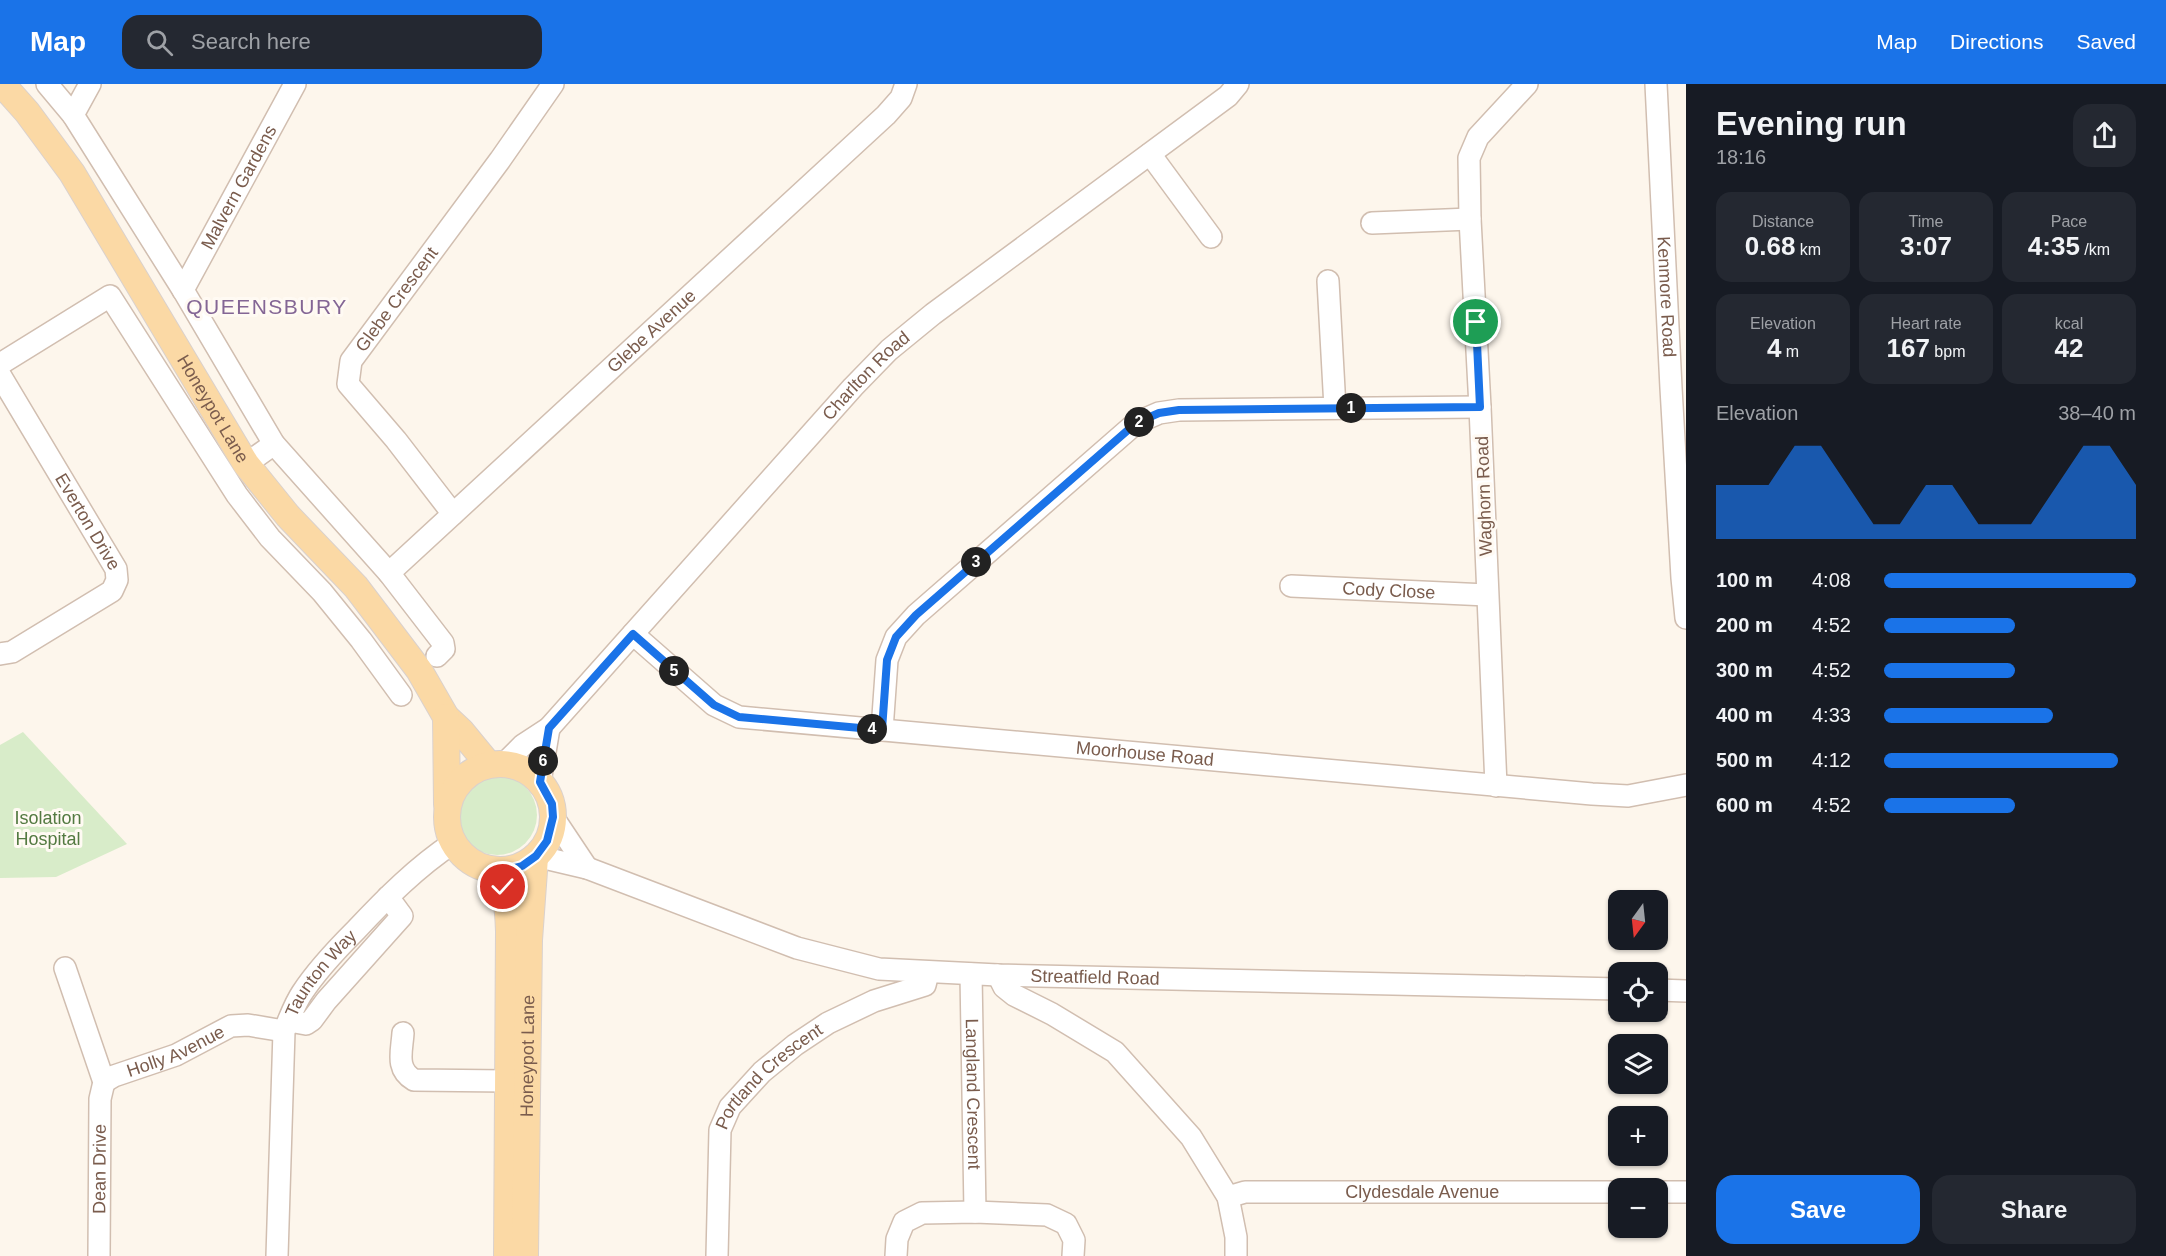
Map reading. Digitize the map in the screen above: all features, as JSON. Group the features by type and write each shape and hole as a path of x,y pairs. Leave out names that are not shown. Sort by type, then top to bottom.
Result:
{"main road":[{"name":"Honeypot Lane","path":"2,84 27,112 72,173 246,464 288,516 356,587 419,670 446,717 496,764"},
{"name":"Honeypot Lane","path":"446,717 447,807"},
{"path":"496,764 517,766 530,772 540,782 549,798 553,817 547,841 535,857 522,866 507,870 492,870 475,864 461,854 453,843 447,823 447,807 452,792 462,779 472,771 496,764"},
{"name":"Honeypot Lane","path":"525,1256 529,940 535,857"},
{"name":"Honeypot Lane","path":"492,870 503,887 507,901 509,942 507,1256"}],"street":[{"name":"Honeypot Lane","path":"47,84 73,115 183,290 274,444 389,573 442,643 444,649 437,656"},
{"path":"73,115 90,84"},
{"name":"Malvern Gardens","path":"183,290 295,84"},
{"name":"Glebe Crescent","path":"453,514 396,440 348,384 351,361 500,160 553,84"},
{"name":"Glebe Avenue","path":"389,573 886,115 901,98 906,84"},
{"name":"Charlton Road","path":"496,764 549,728 889,350 933,314 1228,96 1238,84"},
{"name":"Waghorn Road","path":"1496,786 1469,158 1478,137 1527,84"},
{"name":"Kenmore Road","path":"1656,84 1671,399 1686,618"},
{"path":"1150,153 1211,237"},
{"path":"1372,223 1470,219"},
{"path":"1328,280 1335,408"},
{"path":"0,364 110,296 237,495 270,538 311,581 361,640 400,695"},
{"name":"Everton Drive","path":"0,375 116,569 117,580 112,591 12,652 0,654"},
{"path":"170,391 194,377"},
{"path":"882,730 887,660 896,637 916,615 1136,423 1159,413 1179,410 1480,407"},
{"path":"246,464 274,444"},
{"path":"311,581 332,561"},
{"name":"Cody Close","path":"1291,586 1487,595"},
{"name":"Moorhouse Road","path":"633,634 714,705 739,717 1628,796 1686,785"},
{"path":"540,782 549,728"},
{"path":"553,817 587,868"},
{"path":"286,1026 306,1024 312,1020 326,1001 402,916 388,897 436,854 453,843"},
{"name":"Streatfield Road","path":"535,857 587,868 797,948 879,969 928,973 1061,977 1608,989"},
{"path":"65,968 104,1082"},
{"path":"874,1001 879,969"},
{"name":"Portland Crescent","path":"717,1256 720,1130 730,1107 762,1072 795,1045 828,1023 874,1001 925,985 928,973"},
{"name":"Langland Crescent","path":"971,974 975,1212"},
{"path":"998,975 1004,987 1014,995 1052,1014 1114,1052 1191,1137 1228,1197 1236,1237 1236,1256"},
{"path":"1052,1014 1061,977"},
{"path":"1668,990 1686,991"},
{"name":"Holly Avenue","path":"104,1082 114,1076 176,1055 231,1026 286,1026"},
{"name":"Taunton Way","path":"277,1256 286,1026"},
{"path":"403,1033 401,1066 405,1075 414,1080 507,1081"},
{"name":"Dean Drive","path":"99,1256 100,1099 104,1082"},
{"name":"Clydesdale Avenue","path":"1228,1197 1245,1192 1608,1192"},
{"path":"1668,1192 1686,1192"},
{"path":"896,1256 897,1239 904,1222 922,1213 975,1212 1047,1215 1066,1224 1074,1240 1073,1256"}],"green space":[{"name":"Isolation Hospital","path":"23,732 127,844 56,877 0,878 0,745"},
{"path":"497,775 512,778 525,787 534,800 537,815 534,830 525,843 512,852 497,855 482,852 469,843 460,830 457,815 460,800 469,787 482,778"}],"district":[{"name":"QUEENSBURY","path":"267,306"}],"route":[{"path":"503,887 492,870 507,870 522,866 535,857 552,830 552,804 540,782 549,728 633,634 714,705 739,717 882,730 887,660 896,637 916,615 1136,423 1159,413 1179,410 1480,407 1476,322"}]}
